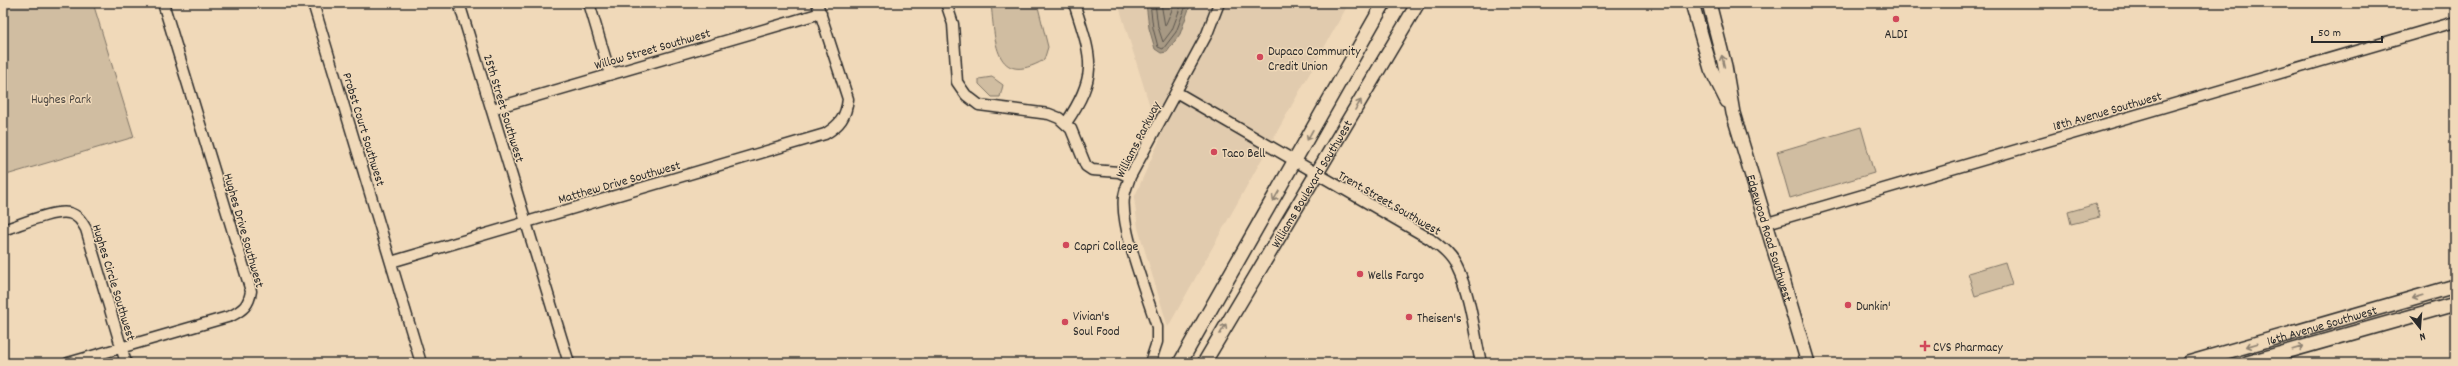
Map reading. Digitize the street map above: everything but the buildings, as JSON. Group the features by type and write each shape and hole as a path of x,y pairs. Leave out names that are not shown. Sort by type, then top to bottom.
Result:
{"main road":[{"name":"Williams Boulevard Southwest","path":"1180,363 1384,3"},
{"name":"Williams Boulevard Southwest","path":"1204,363 1418,3"},
{"name":"Edgewood Road Southwest","path":"1692,3 1711,69 1733,113"},
{"name":"Edgewood Road Southwest","path":"1709,3 1725,66 1733,113 1808,363"},
{"name":"16th Avenue Southwest","path":"2188,363 2455,286"},
{"name":"16th Avenue Southwest","path":"2247,363 2455,304"}],"street":[{"name":"Hughes Drive Southwest","path":"68,363 231,316 242,311 249,302 251,291 163,3"},
{"name":"Probst Court Southwest","path":"313,3 421,363"},
{"name":"25th Street Southwest","path":"459,3 569,363"},
{"path":"589,3 610,74"},
{"path":"946,3 953,24 957,82 966,95 978,105 1049,114 1066,123 1075,136 1086,166 1092,170 1119,172 1130,177"},
{"path":"1066,123 1083,97 1088,83 1090,69 1089,51 1074,3"},
{"name":"Williams Parkway","path":"1150,363 1157,342 1157,327 1124,217 1124,196 1130,177 1208,34 1219,3"},
{"name":"Matthew Drive Southwest","path":"391,262 825,134 838,127 847,113 848,99 819,8"},
{"name":"Willow Street Southwest","path":"492,109 610,74 819,8"},
{"name":"18th Avenue Southwest","path":"1767,223 2455,22"},
{"name":"Trent Street Southwest","path":"1176,92 1430,239 1448,254 1457,267 1464,288 1481,363"},
{"name":"Hughes Circle Southwest","path":"3,230 56,214 70,213 81,219 86,229 126,363"}],"shaded area":[{"path":"1118,3 1349,3 1168,327 1138,228 1134,198 1160,139"}],"green space":[{"name":"Hughes Park","path":"3,3 93,3 134,137 3,176"},
{"path":"991,3 1037,3 1048,47 1044,60 1028,67 1015,68 1006,64 1000,56 996,45"},
{"path":"992,77 1003,85 1000,97 992,97 979,84 979,79"},
{"path":"1861,127 1874,173 1790,198 1777,152"},
{"path":"2096,204 2100,217 2071,224 2068,212"},
{"path":"2005,262 2012,285 1975,296 1968,273"}],"water":[{"path":"1146,3 1191,3 1180,34 1167,52 1161,53 1155,49 1149,28"}],"place":[{"name":"ALDI","path":"1896,19"},
{"name":"Dupaco Community Credit Union","path":"1260,57"},
{"name":"Taco Bell","path":"1214,152"},
{"name":"Capri College","path":"1066,245"},
{"name":"Wells Fargo","path":"1360,274"},
{"name":"Dunkin'","path":"1848,305"},
{"name":"Theisen's","path":"1409,317"},
{"name":"Vivian's Soul Food","path":"1065,322"},
{"name":"CVS Pharmacy","path":"1925,346"}]}
